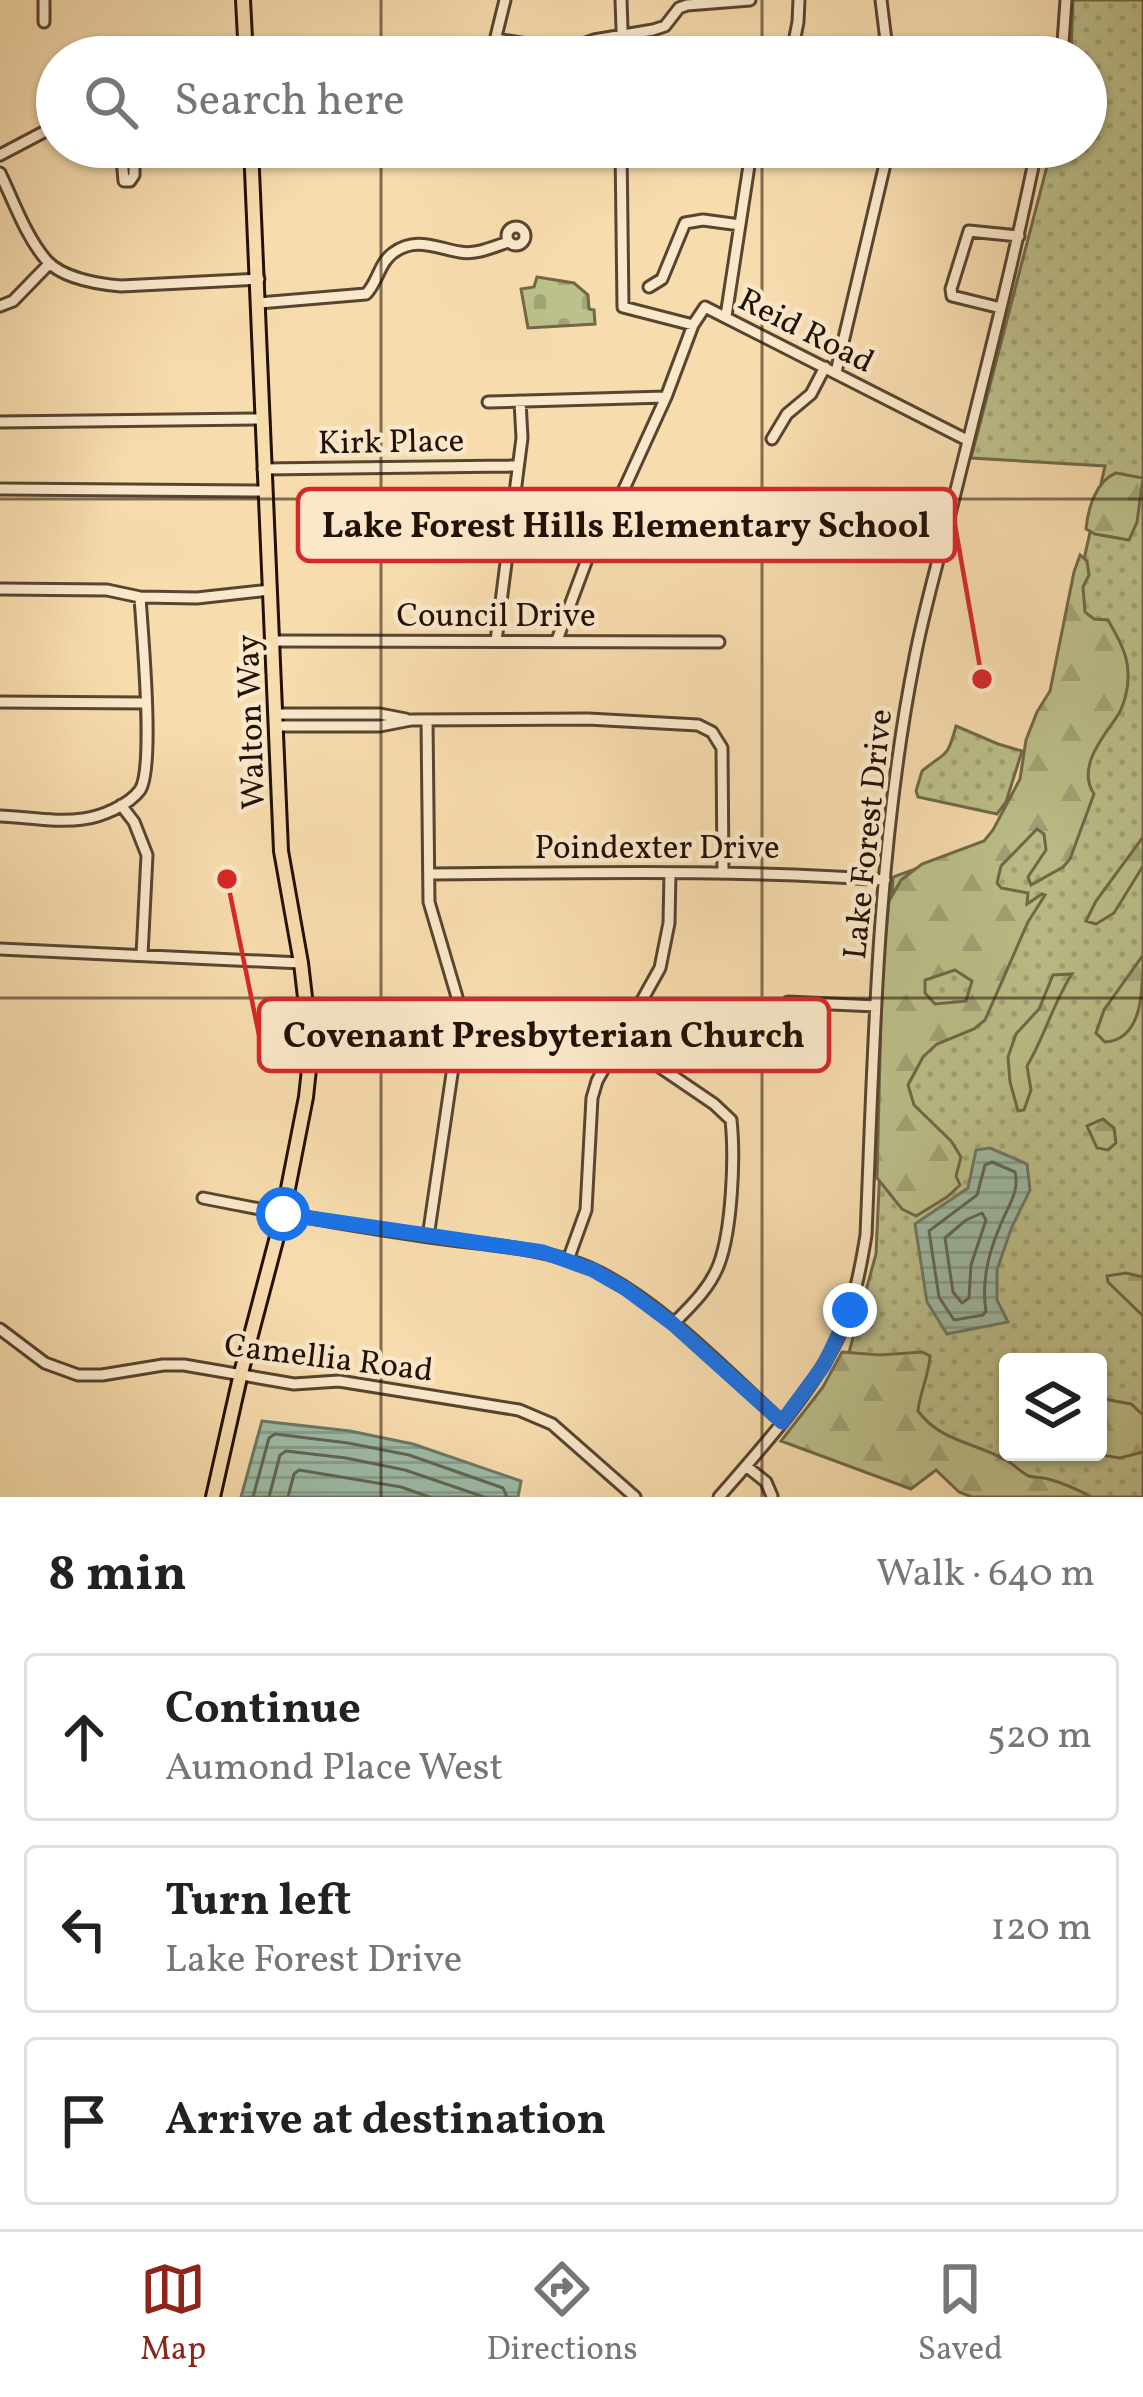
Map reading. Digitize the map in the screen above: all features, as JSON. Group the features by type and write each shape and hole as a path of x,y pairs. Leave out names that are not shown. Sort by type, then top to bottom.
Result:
{"main road":[{"path":"243,0 245,36"},
{"name":"Walton Way","path":"213,1497 283,1214 310,1060 301,963 281,851 252,168"}],"street":[{"path":"44,0 44,22"},
{"path":"497,36 505,0"},
{"path":"621,0 624,36"},
{"path":"670,0 674,15"},
{"path":"613,36 665,26 687,5 750,0"},
{"path":"795,36 799,0"},
{"path":"881,0 885,36"},
{"path":"1063,36 1066,0"},
{"path":"0,155 36,136"},
{"path":"123,168 124,181 130,181 134,168"},
{"name":"Reid Road","path":"621,168 623,307 693,325 705,307 968,440"},
{"path":"726,316 749,168"},
{"path":"836,372 884,168"},
{"name":"Lake Forest Drive","path":"719,1497 809,1387 838,1340 860,1272 885,880 898,760 914,662 1033,168"},
{"path":"0,173 50,264 88,280 121,286 259,279"},
{"path":"650,287 662,279 685,224 703,220 740,225"},
{"path":"1001,308 952,296 951,289 969,231 1019,236"},
{"path":"260,303 366,294 386,260 396,250 415,244 468,253 508,242"},
{"path":"0,306 13,301 50,264"},
{"path":"557,640 589,554 666,397 693,325"},
{"path":"772,439 787,414 811,394 825,367"},
{"name":"Kirk Place","path":"488,402 666,397"},
{"path":"496,641 522,437 520,401"},
{"path":"0,422 262,418"},
{"name":"Kirk Place","path":"263,469 518,466"},
{"path":"0,489 265,491"},
{"path":"0,589 107,590 140,597 197,598 270,590"},
{"path":"0,816 84,819 122,805 139,791 146,774 140,597"},
{"name":"Council Drive","path":"273,641 719,641"},
{"path":"0,702 146,703"},
{"path":"276,720 380,714 411,720 698,724 712,732 722,748 723,872"},
{"path":"427,720 429,902 457,997 458,1033 428,1237"},
{"path":"122,805 147,855 142,956"},
{"name":"Poindexter Drive","path":"429,874 723,872 885,880"},
{"path":"568,1260 586,1210 592,1098 660,968 666,950 670,873"},
{"path":"0,949 301,963"},
{"path":"788,1002 876,1006"},
{"path":"620,1040 730,1120 729,1200 719,1265 702,1294 673,1324"},
{"path":"203,1198 543,1252 568,1260 626,1289 673,1324 782,1422"},
{"name":"Camellia Road","path":"0,1329 46,1363 78,1375 102,1376 163,1365 294,1384 339,1381 502,1406 552,1424 634,1497"},
{"path":"746,1466 766,1482 772,1496"}],"green space":[{"path":"1073,0 1143,0 1143,1497 1006,1497 836,1400 876,1254 893,877 1023,830 1105,466 971,458 1047,168 1107,168 1107,36 1072,36"},
{"path":"537,277 574,283 588,295 595,324 528,328 521,289 534,287"},
{"path":"1116,473 1143,478 1137,522 1129,540 1086,529 1094,496"},
{"path":"1080,555 1087,561 1089,575 1083,587 1085,612 1094,619 1108,620 1124,652 1128,666 1125,697 1090,765 1094,794 1070,859 1031,885 1028,877 1046,850 1044,834 1037,829 1001,866 997,883 1001,888 1028,893 1027,904 1045,895 1028,922 985,1020 937,1044 923,1057 908,1085 914,1105 961,1157 956,1176 960,1185 916,1216 902,1209 877,1178 882,975 889,901 901,880 922,864 984,841 993,830 1020,779 1026,740 1050,691","holes":["955,970 972,981 966,1001 935,1004 925,993 925,980"]},
{"path":"956,726 1022,751 1006,802 997,814 918,797 922,771 948,750"},
{"path":"1143,837 1143,866 1114,913 1096,924 1086,921 1096,901"},
{"path":"1143,955 1134,1023 1118,1039 1105,1042 1096,1033 1104,1010"},
{"path":"1072,974 1027,1066 1031,1090 1024,1110 1018,1111 1008,1057 1016,1034 1039,1009 1053,975"},
{"path":"1103,1119 1114,1128 1116,1143 1108,1150 1097,1148 1087,1126"},
{"path":"1107,1276 1143,1277 1143,1316 1108,1282"},
{"path":"842,1352 922,1352 930,1356 918,1411 927,1421 1029,1476 1059,1482 1091,1497 972,1497 959,1492 936,1470 911,1489 781,1441 823,1387"},
{"path":"1107,1400 1131,1404 1143,1415 1143,1452 1107,1456"}],"water":[{"path":"990,1148 1027,1164 1030,1190 997,1270 997,1300 1008,1322 947,1334 927,1302 915,1224 968,1188 976,1150"},
{"path":"262,1421 413,1444 521,1481 518,1497 241,1497"}],"place":[{"name":"Lake Forest Hills Elementary School","path":"982,679"},
{"name":"Covenant Presbyterian Church","path":"227,879"}],"route":[{"path":"283,1214 543,1252 593,1270 673,1324 782,1422 824,1365 850,1310"}]}
